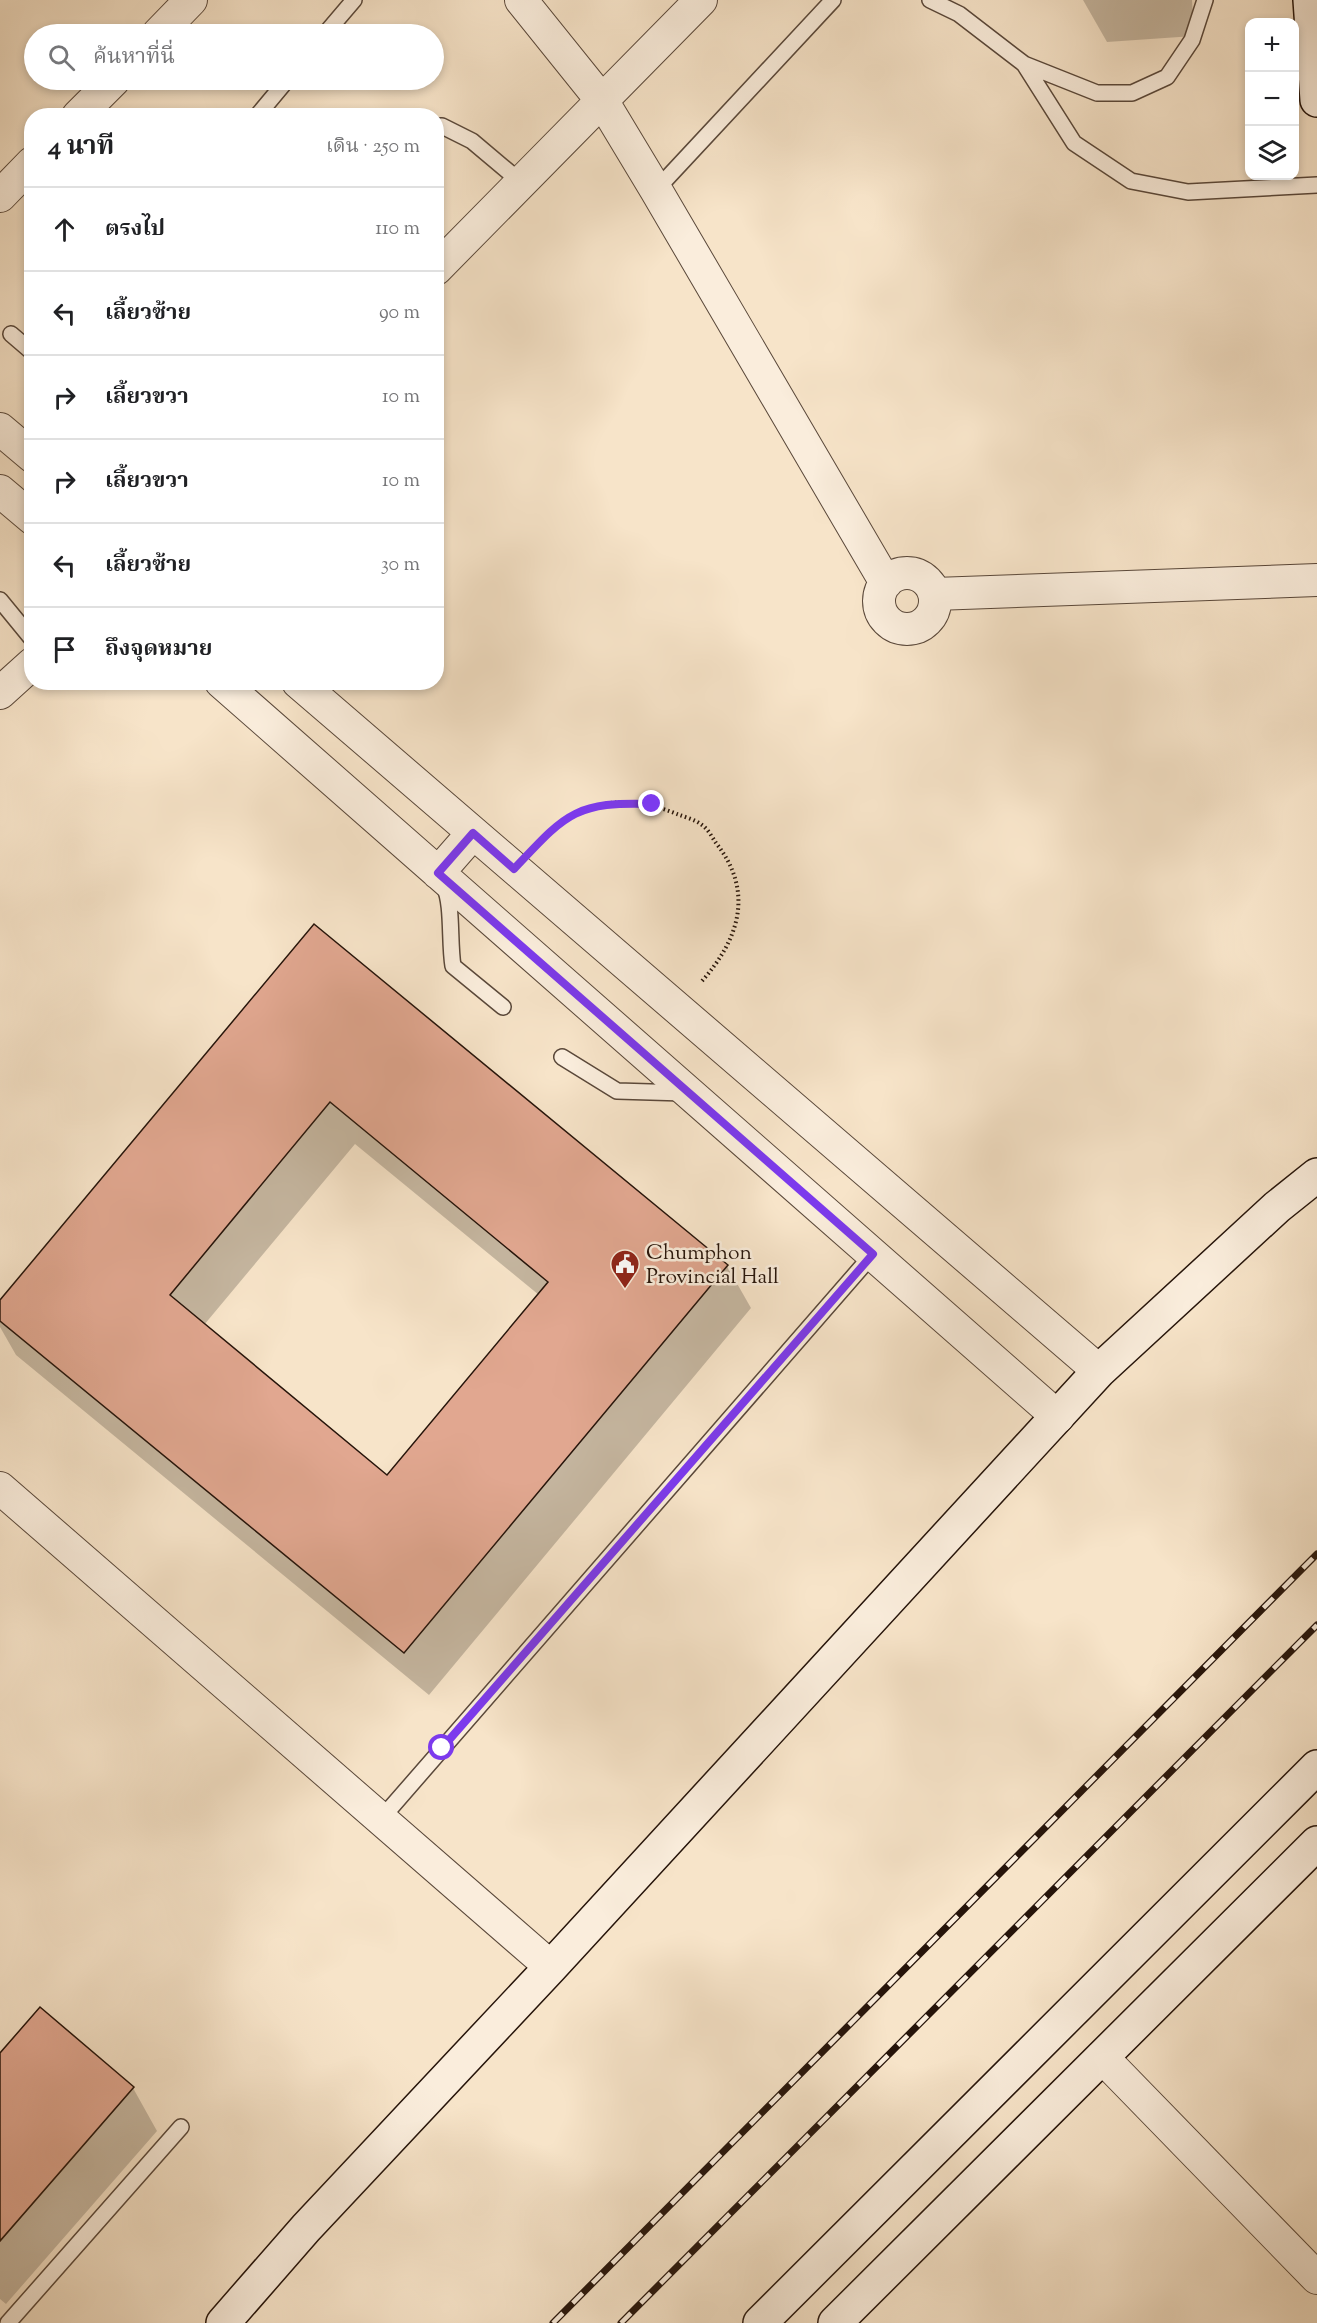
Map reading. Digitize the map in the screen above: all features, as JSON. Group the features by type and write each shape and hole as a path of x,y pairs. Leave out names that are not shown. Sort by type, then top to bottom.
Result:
{"main road":[{"path":"1311,0 1317,100"},
{"path":"1277,1207 1317,1156"},
{"path":"223,2323 306,2228 551,1967 1099,1371 1277,1207 1317,1175"},
{"path":"760,2323 1317,1767"},
{"path":"835,2323 1317,1843"}],"street":[{"path":"168,24 191,0"},
{"path":"521,0 603,102 657,190 886,583"},
{"path":"444,262 701,0"},
{"path":"86,108 104,90"},
{"path":"0,196 24,171"},
{"path":"0,429 24,449"},
{"path":"0,491 24,511"},
{"path":"908,573 929,582 935,594 936,607 932,617 918,628 904,630 895,627 882,614 880,595 886,583 898,574 908,573"},
{"path":"935,594 1317,580"},
{"path":"0,693 24,671"},
{"path":"230,690 1058,1417"},
{"path":"307,690 1099,1371"},
{"path":"438,873 473,833"},
{"path":"0,1488 551,1967"},
{"path":"1102,2057 1317,2278"}],"lane":[{"path":"334,24 354,0"},
{"path":"657,190 833,0"},
{"path":"930,0 959,14 1024,64 1097,93 1132,93 1167,77 1192,40 1205,0"},
{"path":"1024,64 1074,143 1131,181 1188,192 1317,185"},
{"path":"264,108 279,90"},
{"path":"444,127 472,141 522,183"},
{"path":"11,334 24,345"},
{"path":"0,600 24,629"},
{"path":"438,873 450,897 449,942 453,966 503,1007"},
{"path":"562,1057 617,1091 690,1094"},
{"path":"381,1819 873,1254"},
{"path":"8,2323 181,2127"}],"path":[{"path":"514,869 556,824 586,808 610,803 652,804 702,824 731,862 739,898 735,933 718,963 677,1008"}],"building":[{"name":"Chumphon Provincial Hall","path":"314,924 728,1265 404,1653 0,1321 0,1300","holes":["330,1102 548,1282 387,1475 170,1295"]},
{"path":"40,2007 134,2087 0,2241 0,2053"}],"railway":[{"path":"553,2323 1317,1554"},
{"path":"621,2323 1317,1625"}],"place":[{"name":"Chumphon Provincial Hall","path":"625,1290"}],"route":[{"path":"442,1748 873,1254 438,873 473,833 514,869 556,824 586,808 610,803 652,804"}]}
